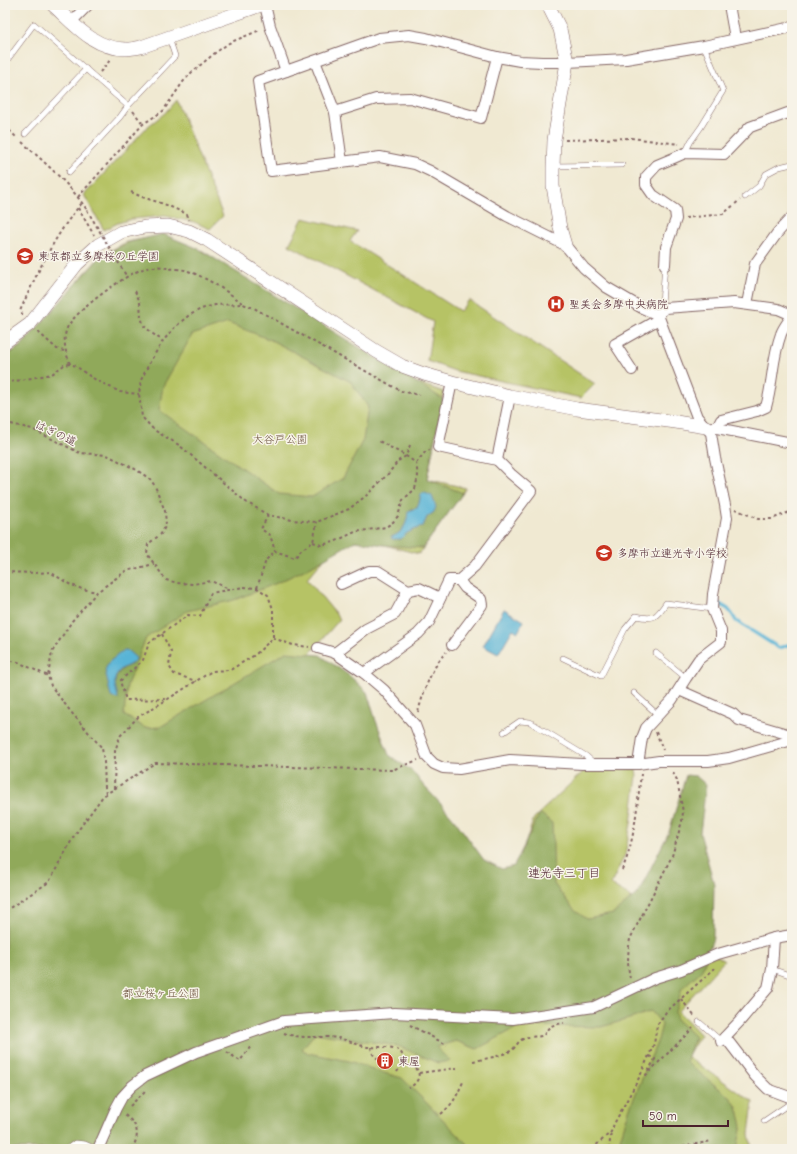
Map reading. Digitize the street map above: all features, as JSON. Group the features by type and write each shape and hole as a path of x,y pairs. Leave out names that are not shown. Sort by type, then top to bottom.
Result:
{"street":[{"path":"53,5 86,35 98,43 112,48 126,49 141,47 261,5"},
{"path":"72,22 88,5"},
{"path":"264,5 286,71"},
{"path":"548,5 560,29 567,62 554,140 553,166 553,186 560,228 565,245 584,268 606,287 658,317 696,417 712,427"},
{"path":"729,5 735,38"},
{"path":"565,245 506,216 430,171 415,164 380,157 271,172 258,81 379,38 409,35 520,61 567,62 626,59 704,46 735,38 792,27"},
{"path":"335,112 376,99 410,98 481,118 497,56"},
{"path":"315,61 335,112 342,162"},
{"path":"664,265 666,247 676,219 675,210 653,195 646,184 646,177 657,165 676,158 686,149 724,154 750,127 788,113 792,113"},
{"path":"747,304 755,264 778,232 792,217"},
{"path":"5,342 30,324 77,264 98,245 121,232 145,226 168,226 189,231 207,240 376,351 402,366 424,374 510,396 577,409 712,427 792,444"},
{"path":"632,370 615,344 658,317 666,308 734,303 778,309 792,316 781,333 774,359 769,397 766,407 721,420 712,427"},
{"path":"364,672 418,634 429,622 449,580 459,580 475,566 531,491 497,460 438,448 452,382"},
{"path":"497,460 510,396"},
{"path":"641,763 642,738 646,728 672,700 699,659 721,642 721,631 712,609 713,595 727,518 715,458 712,427"},
{"path":"342,584 369,571 378,571 408,590 419,588 440,598"},
{"path":"452,645 482,605 481,599 465,588 459,580"},
{"path":"335,652 366,629 395,614 408,590"},
{"path":"318,648 335,652 364,672 384,690 415,726 427,757 434,764 443,768 459,769 510,760 582,764 708,761 729,758 792,739 787,734 739,720 732,714 679,690"},
{"path":"97,1149 120,1111 122,1097 132,1086 145,1076 196,1052 270,1025 284,1021 394,1013 513,1019 594,1007 655,978 681,970 718,954 774,938 792,935"},
{"path":"774,938 772,969 768,988 723,1039 768,1089 792,1098"}],"lane":[{"path":"5,63 34,24 128,106"},
{"path":"69,172 175,56 169,37"},
{"path":"686,149 723,91 704,46"},
{"path":"25,134 86,69"},
{"path":"745,197 759,186 766,174 778,167 792,164"},
{"path":"553,166 622,165"},
{"path":"658,317 662,304 664,265"},
{"path":"563,658 601,676 625,629 636,616 648,618 658,615 666,603 712,609"},
{"path":"656,653 686,678"},
{"path":"634,694 655,718"},
{"path":"504,732 520,721 530,722 586,756 594,763"},
{"path":"772,969 792,976"},
{"path":"699,1022 723,1039"},
{"path":"764,1121 792,1102"},
{"path":"67,1149 75,1143 85,1144 97,1149"}],"path":[{"path":"78,197 143,124 163,111 183,82 214,52 229,43 270,26"},
{"path":"99,73 107,63"},
{"path":"128,106 143,124"},
{"path":"5,126 78,197 127,277"},
{"path":"554,140 631,138 686,149"},
{"path":"131,192 187,214 192,224"},
{"path":"676,219 723,214 745,197"},
{"path":"25,319 20,311 27,296 66,223 82,203"},
{"path":"78,208 96,237"},
{"path":"70,364 65,351 65,338 68,326 74,317 102,294 142,269 155,266 184,270 197,275 232,294 243,304"},
{"path":"135,291 140,302 141,317 144,326 163,340"},
{"path":"410,445 406,456 398,462 367,495 349,508 317,522 292,520 268,515 246,502 179,445 154,430 142,417 139,394 141,380 163,340 188,316 202,309 215,305 243,304 254,308 401,392 419,395"},
{"path":"36,330 57,349 65,351"},
{"path":"5,383 52,374 70,364 120,392 139,394"},
{"name":"はぎの道","path":"5,425 11,424 32,429 80,453 107,455 136,469 150,479 155,486 165,511 166,525 161,534 148,544 147,554 154,564 166,580 178,583 193,584 211,581 230,589"},
{"path":"313,542 321,545 334,542 356,532 386,527 394,522 398,516 403,500 415,489 418,476 416,463 379,441"},
{"path":"416,463 426,452 438,448"},
{"path":"725,505 758,519 772,520 792,511"},
{"path":"268,515 261,529 270,535 275,551"},
{"path":"275,551 295,558 301,550 313,542 317,522"},
{"path":"257,588 266,560 275,551"},
{"path":"106,794 102,748 71,712 52,686 48,676 52,652 72,621 97,592 126,571 154,564"},
{"path":"5,572 50,572 69,584 82,589 97,592"},
{"path":"114,789 115,751 120,736 138,717 168,699 212,671 230,670 255,655 273,638 273,609 268,596 257,588 244,587 211,593 200,616 188,615 149,643 143,660 120,681 126,700 168,699"},
{"path":"162,634 171,652 169,666 174,674 196,681"},
{"path":"273,638 293,645 318,648"},
{"path":"415,726 429,679 441,657 452,645"},
{"path":"5,660 18,662 48,676"},
{"path":"632,989 628,968 628,950 630,939 672,856 682,821 683,812 677,780 667,761 655,718"},
{"path":"5,911 49,882 74,836 103,796 155,763 392,770 427,757"},
{"path":"622,870 628,857 632,841 641,763"},
{"path":"609,1149 611,1132 614,1124 649,1056 654,1044 657,1025 666,1012 718,965 718,954"},
{"path":"649,1056 654,1059 646,1074 699,1022 681,999"},
{"path":"404,1014 410,1025 447,1045"},
{"path":"473,1061 489,1058 510,1051 524,1038 544,1035 548,1028 553,1025 566,1023"},
{"path":"270,1025 293,1037 338,1038 354,1042 365,1047 391,1047 398,1050 402,1054 405,1063"},
{"path":"221,1052 226,1051 240,1061 251,1046"},
{"path":"371,1047 374,1057 380,1060"},
{"path":"396,1072 405,1063 412,1064 416,1068 419,1073 418,1079 414,1085 409,1088"},
{"path":"419,1073 457,1068"},
{"path":"441,1114 456,1099 462,1082"},
{"path":"131,1149 137,1137 134,1124 120,1111 147,1089"},
{"path":"592,1149 611,1132"},
{"path":"671,1149 712,1141"}],"green space":[{"path":"176,100 223,216 210,229 194,222 165,216 132,219 118,223 104,230 84,195 147,127 165,113"},
{"path":"303,218 357,231 350,241 460,311 469,300 595,384 581,398 455,371 427,361 433,322 289,245"},
{"name":"都立桜ヶ丘公園","path":"163,234 199,249 443,399 427,479 463,493 423,548 355,541 306,569 277,583 234,600 187,611 146,638 127,685 124,715 145,728 160,727 286,652 320,655 350,676 367,692 389,755 413,772 454,819 484,860 502,869 514,866 540,813 552,823 554,884 574,910 587,919 613,914 638,893 669,832 686,775 696,776 706,785 700,833 714,884 713,938 702,970 682,988 675,1012 677,1020 695,1037 686,1062 731,1098 737,1107 742,1125 737,1149 617,1149 629,1110 658,1040 662,1024 651,1011 601,1027 518,1027 477,1049 456,1041 436,1047 450,1061 438,1063 398,1046 315,1033 302,1049 308,1053 349,1061 402,1078 472,1149 5,1149 5,357 21,346 101,256 130,242","holes":["228,323 271,340 351,382 368,407 363,440 343,478 312,497 279,494 159,410 163,386 192,335","421,494 434,512 427,517 423,526 407,533 401,539 391,537 402,530 411,509 417,508","109,662 132,664 120,671 115,682"]},
{"name":"都立桜ヶ丘公園","path":"148,238 177,241 203,251 368,360 401,377 444,392 427,479 466,488 419,554 377,543 355,541 334,547 307,579 340,619 305,659 473,860 518,880 523,850 534,818 586,769 636,769 637,776 631,823 625,855 611,884 724,961 678,1011 701,1035 687,1056 753,1102 749,1134 752,1149 5,1149 5,355 15,350 34,335 85,273 101,256 126,242"}],"water":[{"path":"425,493 432,496 436,507 434,512 427,517 423,526 407,533 401,539 392,539 391,537 399,533 404,527 407,520 408,511 417,508 421,494"},
{"path":"504,609 524,621 518,632 513,629 498,654 483,646"},
{"path":"124,650 127,650 136,658 132,663 119,671 117,675 115,682 118,699 111,697 105,670 109,662"}],"waterway":[{"path":"718,603 728,609 736,621 779,648 788,645 792,647"}],"place":[{"name":"東京都立多摩桜の丘学園","path":"25,256"},
{"name":"聖美会多摩中央病院","path":"556,304"},
{"name":"多摩市立連光寺小学校","path":"604,553"},
{"name":"東屋","path":"385,1061"}],"district":[{"name":"連光寺三丁目","path":"564,873"}],"park label":[{"name":"大谷戸公園","path":"280,439"}]}
